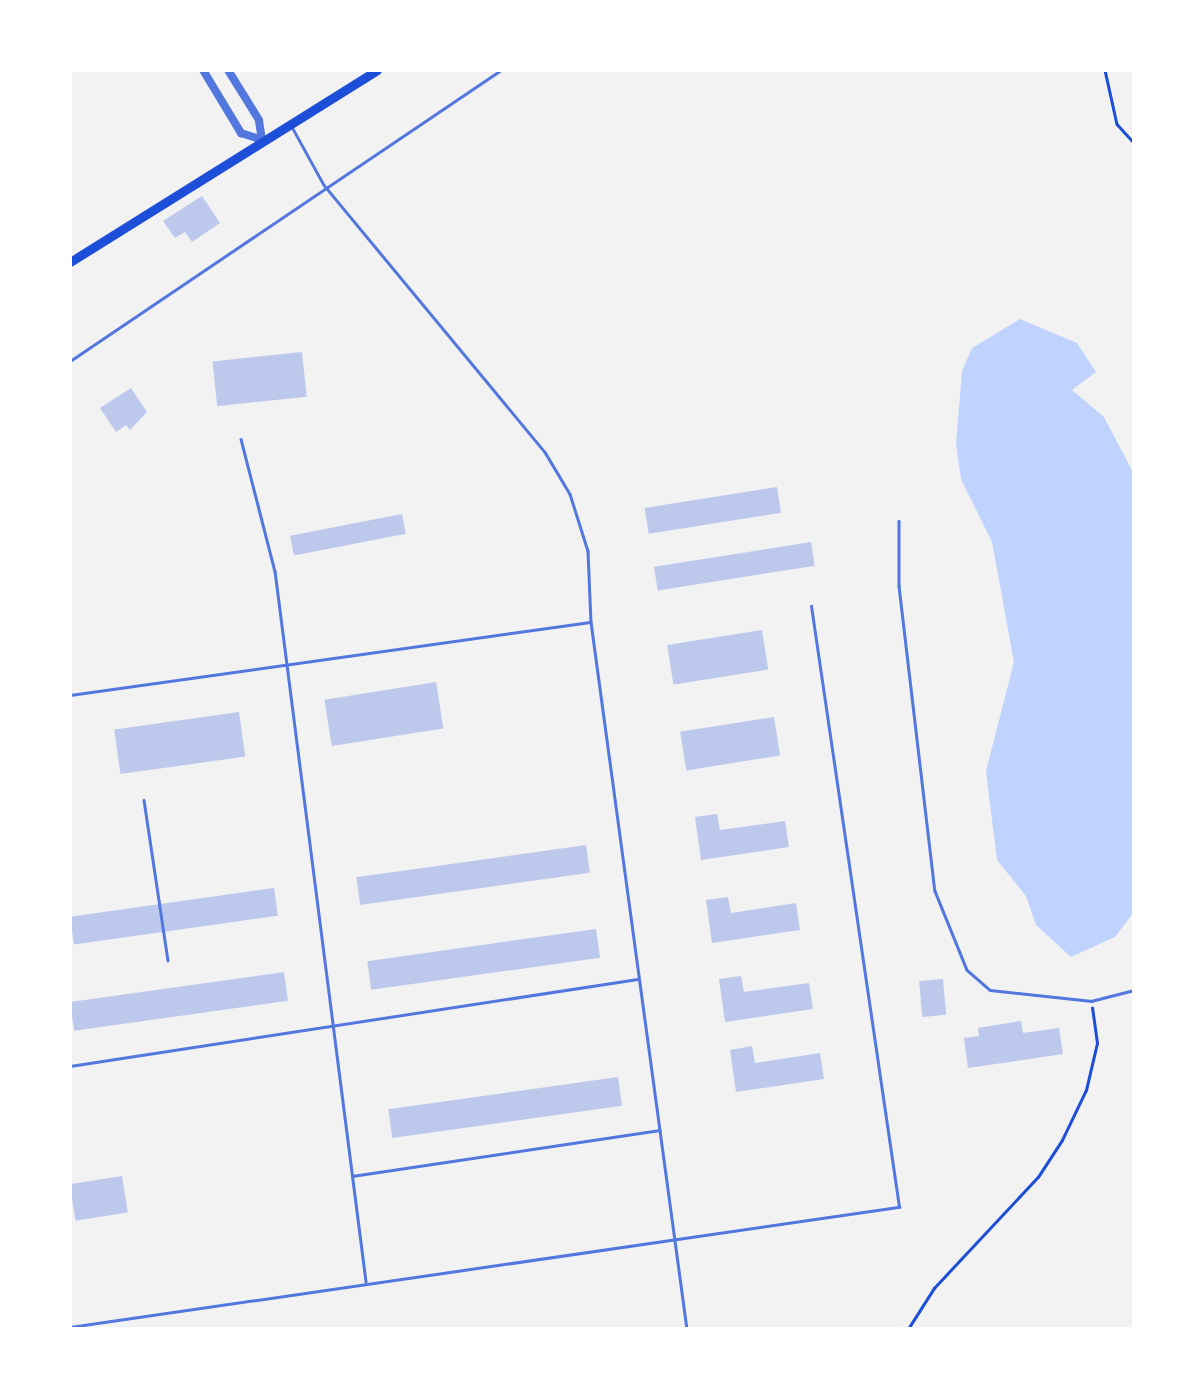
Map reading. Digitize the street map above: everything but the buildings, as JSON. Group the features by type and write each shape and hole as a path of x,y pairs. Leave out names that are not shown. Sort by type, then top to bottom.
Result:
{"main road":[{"path":"70,262 377,70"}],"street":[{"path":"203,70 241,133 262,140 259,120 228,70"}],"lane":[{"path":"70,361 324,185 501,70"},
{"path":"290,123 324,185 545,452 570,494 588,551 591,622 688,1329"},
{"path":"242,439 275,572 329,1029 366,1281"},
{"path":"899,521 899,586 935,891 968,970 990,990 1091,1001 1134,990"},
{"path":"70,1327 366,1281 899,1207 811,606"},
{"path":"70,695 591,622"},
{"path":"144,800 168,960"},
{"path":"70,1066 638,979"},
{"path":"350,1176 661,1130"}],"path":[{"path":"1105,70 1117,124 1134,144"},
{"path":"908,1329 934,1288 1038,1178 1062,1140 1086,1090 1097,1043 1091,1001"}],"water":[{"path":"1020,319 1077,343 1096,372 1072,390 1104,417 1134,474 1134,912 1115,937 1071,957 1036,925 1026,896 997,860 986,771 1014,662 992,542 961,479 956,444 962,371 972,348"}]}
